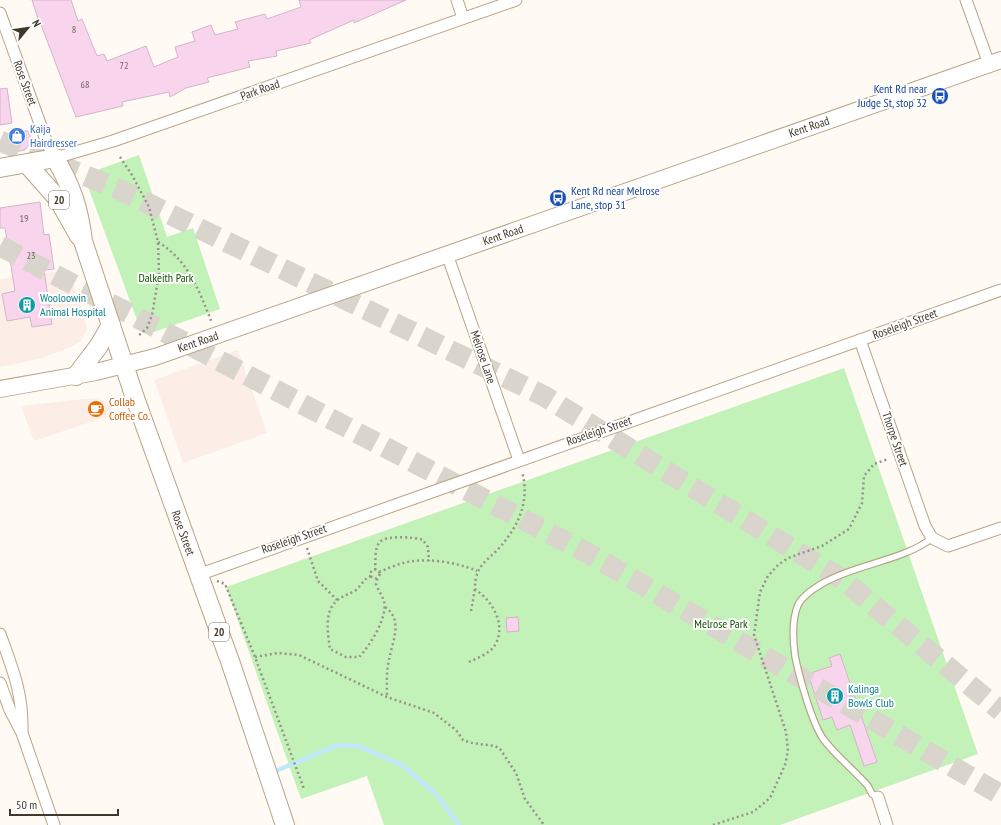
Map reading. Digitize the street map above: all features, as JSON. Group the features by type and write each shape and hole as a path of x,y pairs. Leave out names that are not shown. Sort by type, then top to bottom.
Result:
{"main road":[{"name":"Park Road","path":"0,168 55,158"},
{"name":"Rose Street","path":"55,158 68,180 75,197 80,215 83,241 111,325 231,664 285,825"},
{"name":"Rose Street","path":"27,164 58,199 83,241"},
{"path":"76,376 98,347 111,325"}],"street":[{"path":"457,0 463,18"},
{"name":"Park Road","path":"55,158 113,141 516,0"},
{"path":"966,0 995,62"},
{"name":"Rose Street","path":"0,13 47,143 55,158"},
{"name":"Kent Road","path":"0,389 76,376 144,360 217,336 995,62"},
{"name":"Melrose Lane","path":"447,254 519,460"},
{"name":"Roseleigh Street","path":"198,574 1001,290"},
{"name":"Thorpe Street","path":"860,340 925,526 932,538"},
{"path":"932,538 948,546 1001,528"},
{"path":"0,634 20,694 23,711 22,733"},
{"path":"0,683 10,710 22,733 54,825"},
{"path":"878,798 888,825"}],"lane":[{"path":"878,798 872,794 868,786 823,739 811,711 795,656 794,620 798,604 812,590 827,581 860,567 921,547 932,538"}],"path":[{"path":"120,157 132,175 149,207 158,242 159,274 152,315 147,328 137,337"},
{"path":"158,242 176,255 193,277 217,336"},
{"path":"471,611 477,571 484,561 500,547 520,518 525,493 524,480 519,460"},
{"path":"302,536 318,581 337,600"},
{"path":"371,576 371,572 375,570 378,545 380,541 387,538 417,538 423,540 428,547 429,561"},
{"path":"375,570 379,572 404,563 429,561 464,565 477,571"},
{"path":"378,577 374,578 371,576 365,578 359,588 351,594 337,600 328,615 327,630 330,649 346,657 359,657 368,648 382,618 385,607 384,599 376,584 378,577 379,572"},
{"path":"198,574 225,584 255,657 304,789"},
{"path":"469,662 495,646 499,630 498,620 494,608 486,596 475,589"},
{"path":"385,607 395,616 396,622 392,650 389,659 387,698"},
{"path":"255,657 278,653 300,655 387,698 434,713 452,726 464,740 472,743 495,746 500,749 516,773 525,799 544,825"}],"shaded area":[{"path":"69,270 84,315 87,330 81,341 69,348 39,359 0,367 0,279"},
{"path":"238,350 267,433 183,463 154,380"},
{"path":"92,398 104,401 111,406 115,414 34,441 21,406"}],"green space":[{"name":"Dalkeith Park","path":"139,155 167,237 193,228 220,309 151,333 145,332 140,328 87,184 91,172"},
{"name":"Melrose Park","path":"844,368 978,754 780,825 384,825 367,776 301,799 226,587"}],"building":[{"path":"32,0 71,0 78,21 82,19 97,56 104,54 107,61 146,46 154,67 178,57 175,47 195,41 192,32 211,25 215,35 238,29 235,22 265,14 267,19 301,7 299,0 406,0 354,23 354,20 309,40 311,43 276,51 277,56 248,61 250,67 207,78 209,82 186,88 170,97 169,92 122,102 123,106 76,117"},
{"path":"7,88 12,123 0,125 0,89"},
{"path":"28,131 32,141 25,150 14,152 11,132"},
{"path":"40,202 44,235 49,234 54,269 44,270 52,324 32,327 30,317 7,321 2,294 15,291 5,228 0,228 0,208"},
{"path":"518,617 519,631 507,632 506,618"},
{"name":"Kalinga Bowls Club","path":"840,654 877,762 864,766 850,725 837,730 832,717 823,720 808,674 832,666 829,658"}],"waterway":[{"path":"278,770 338,745 358,746 402,765 436,794 459,825"}],"tunnel":[{"path":"0,141 116,188 544,396 843,580 1001,711"},
{"path":"0,246 593,556 1001,795"}],"place":[{"name":"Kent Rd near Judge St, stop 32","path":"940,96"},
{"name":"Kaija Hairdresser","path":"17,136"},
{"name":"Kent Rd near Melrose Lane, stop 31","path":"558,198"},
{"name":"Wooloowin Animal Hospital","path":"27,305"},
{"name":"Collab Coffee Co.","path":"96,409"},
{"name":"Kalinga Bowls Club","path":"835,696"}]}
